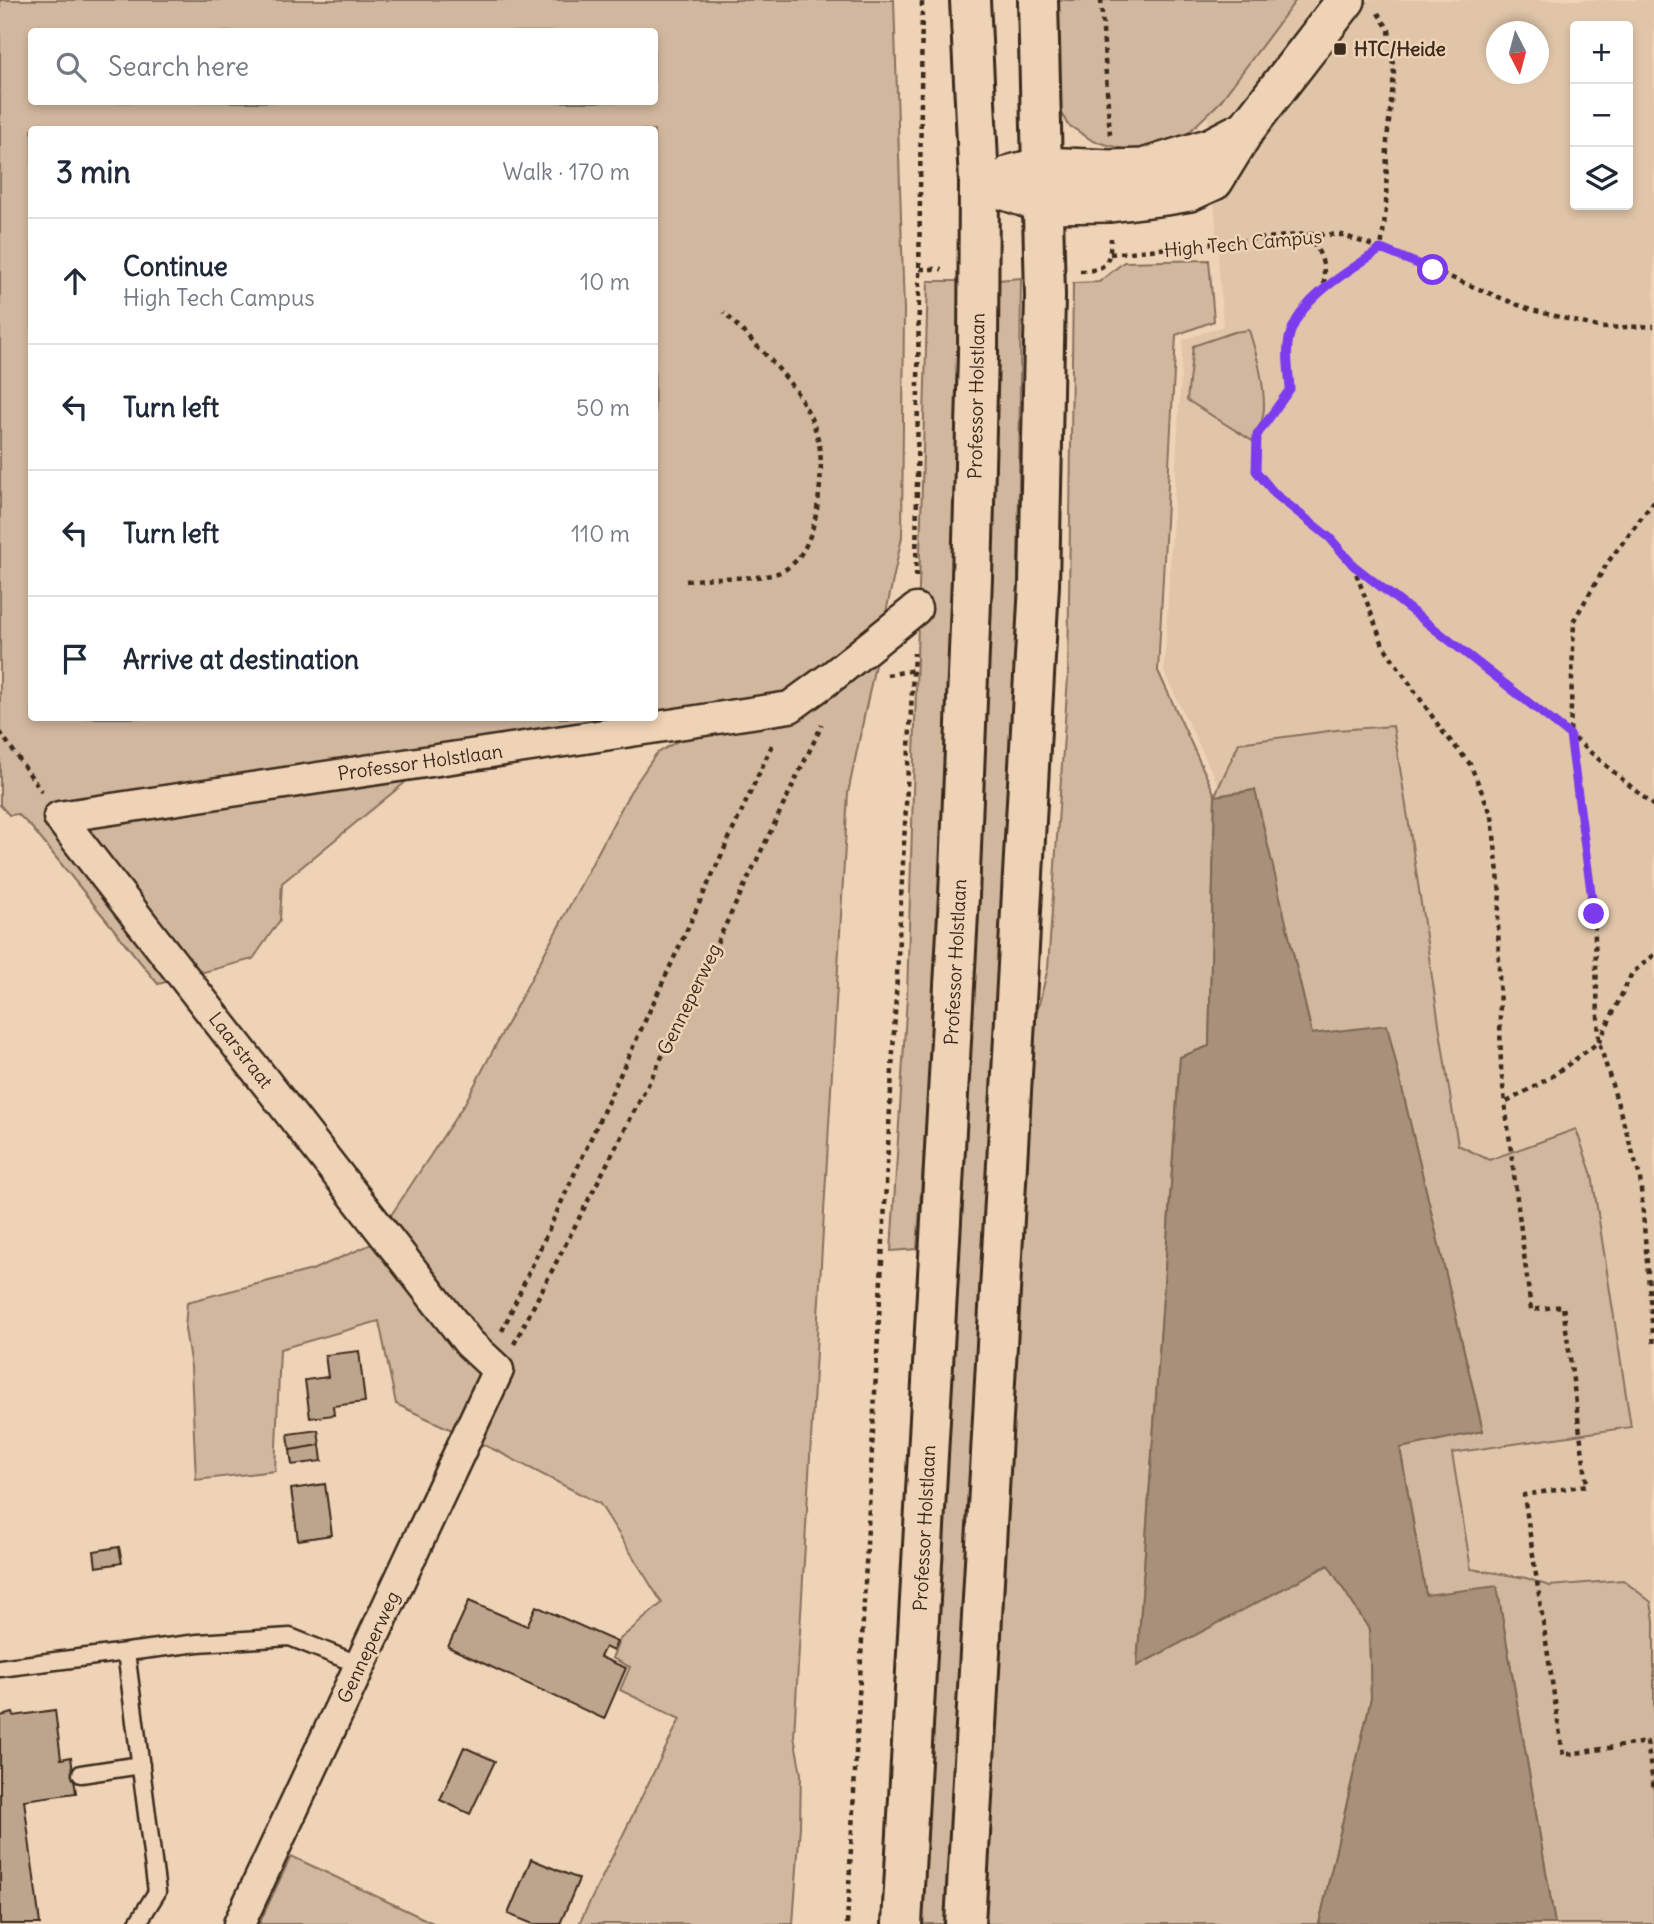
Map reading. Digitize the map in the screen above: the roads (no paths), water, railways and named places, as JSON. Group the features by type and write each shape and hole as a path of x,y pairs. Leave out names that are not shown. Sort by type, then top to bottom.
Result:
{"main road":[{"name":"Professor Holstlaan","path":"902,1924 959,895 972,578 978,367 979,182 970,0"},
{"path":"965,1924 1039,585 1045,296 1038,0"}],"street":[{"path":"979,182 1043,204 1110,203 1157,198 1190,192 1214,181 1246,130 1361,5"},
{"path":"979,182 1042,166 1143,168 1210,147 1246,130"},
{"name":"Professor Holstlaan","path":"59,817 790,707 916,609"},
{"name":"Laarstraat","path":"59,817 470,1343 493,1366"},
{"name":"Genneperweg","path":"239,1924 360,1665 493,1366"}],"lane":[{"path":"0,1668 198,1643 290,1637 360,1665"},
{"path":"126,1652 157,1892 137,1924"},
{"path":"81,1774 141,1765"}],"place":[{"name":"HTC/Heide","path":"1340,49"}]}
